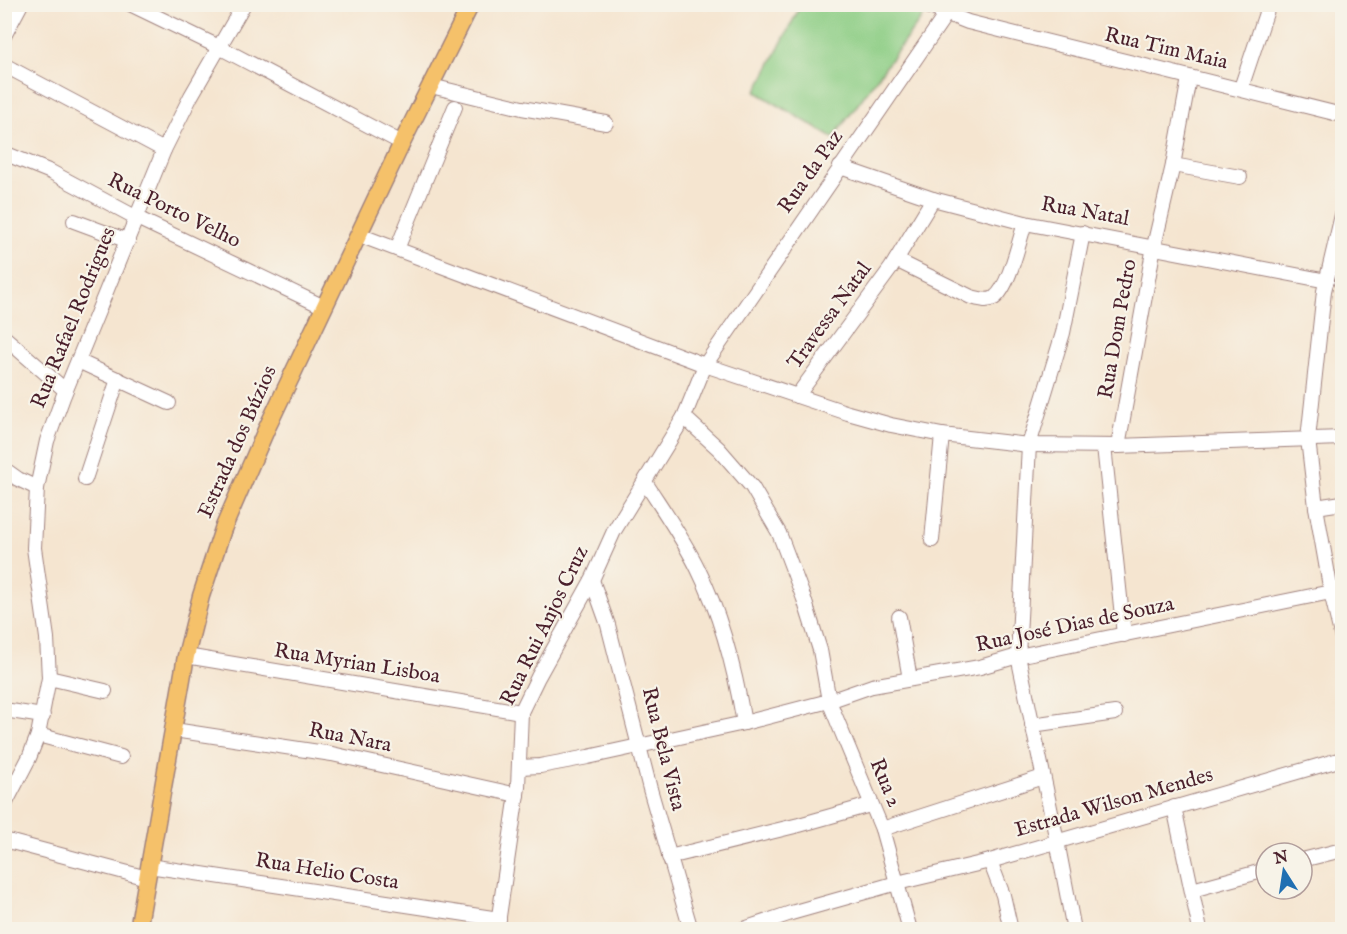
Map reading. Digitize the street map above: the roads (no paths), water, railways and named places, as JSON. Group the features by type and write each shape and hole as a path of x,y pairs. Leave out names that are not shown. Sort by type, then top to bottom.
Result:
{"main road":[{"name":"Estrada dos Búzios","path":"138,930 186,656 201,596 223,529 266,430 324,307 471,4"}],"street":[{"path":"4,36 21,4"},
{"path":"130,4 221,48 402,143"},
{"name":"Rua Rafael Rodrigues","path":"4,806 9,784 29,758 38,735 49,678 47,638 34,548 36,488 47,441 65,390 164,150 191,96 221,48 244,4"},
{"name":"Rua Tim Maia","path":"922,4 1189,78 1241,88 1342,115"},
{"path":"1241,88 1269,4"},
{"name":"Rua da Paz","path":"705,365 949,10"},
{"path":"4,65 164,150"},
{"name":"Rua Dom Pedro","path":"1124,635 1111,446 1173,165 1189,78"},
{"path":"431,86 522,108 606,123"},
{"path":"397,249 455,107"},
{"name":"Rua Porto Velho","path":"4,153 51,172 137,218 324,307"},
{"path":"1173,165 1240,177"},
{"name":"Rua Natal","path":"840,167 933,199 1025,223 1327,280"},
{"name":"Travessa Natal","path":"797,396 863,308 896,260 933,199"},
{"path":"1342,215 1327,280 1308,439 1316,507 1331,592 1342,638"},
{"path":"74,221 128,241"},
{"name":"Travessa Natal","path":"896,260 971,297 983,301 993,299 1003,289 1025,223"},
{"path":"1074,930 1018,656 1029,445 1064,333 1083,233"},
{"path":"359,235 705,365 891,425 942,435 1029,445 1111,446 1342,438"},
{"path":"4,337 65,390"},
{"path":"78,361 170,403"},
{"name":"Rua Rui Anjos Cruz","path":"498,924 517,795 521,712 592,580 614,531 684,417 705,365"},
{"path":"85,479 118,379"},
{"name":"Rua 2","path":"684,417 719,449 752,487 779,533 820,650 829,701 870,805 882,829 897,883"},
{"path":"932,540 942,435"},
{"path":"4,470 36,488"},
{"path":"645,482 698,568 713,603 736,677 744,723"},
{"path":"1316,507 1342,503"},
{"name":"Rua Bela Vista","path":"592,580 608,625 650,789 691,930"},
{"name":"Rua José Dias de Souza","path":"520,767 540,766 744,723 829,701 872,686 980,667 1018,656 1331,592"},
{"path":"899,617 910,679"},
{"name":"Rua Myrian Lisboa","path":"186,656 521,712"},
{"path":"49,678 105,691"},
{"path":"4,710 43,716"},
{"path":"1032,725 1115,713"},
{"name":"Rua Nara","path":"174,730 332,754 517,795"},
{"path":"38,735 121,757"},
{"name":"Estrada Wilson Mendes","path":"741,930 791,913 897,883 990,861 1342,759"},
{"path":"882,829 1043,777"},
{"path":"669,857 870,805"},
{"path":"1174,807 1200,930"},
{"name":"Rua Helio Costa","path":"4,840 148,872 498,924"},
{"path":"1314,857 1342,850"},
{"path":"990,861 1003,895 1011,930"},
{"path":"1192,890 1254,873"},
{"path":"897,883 910,930"}]}
